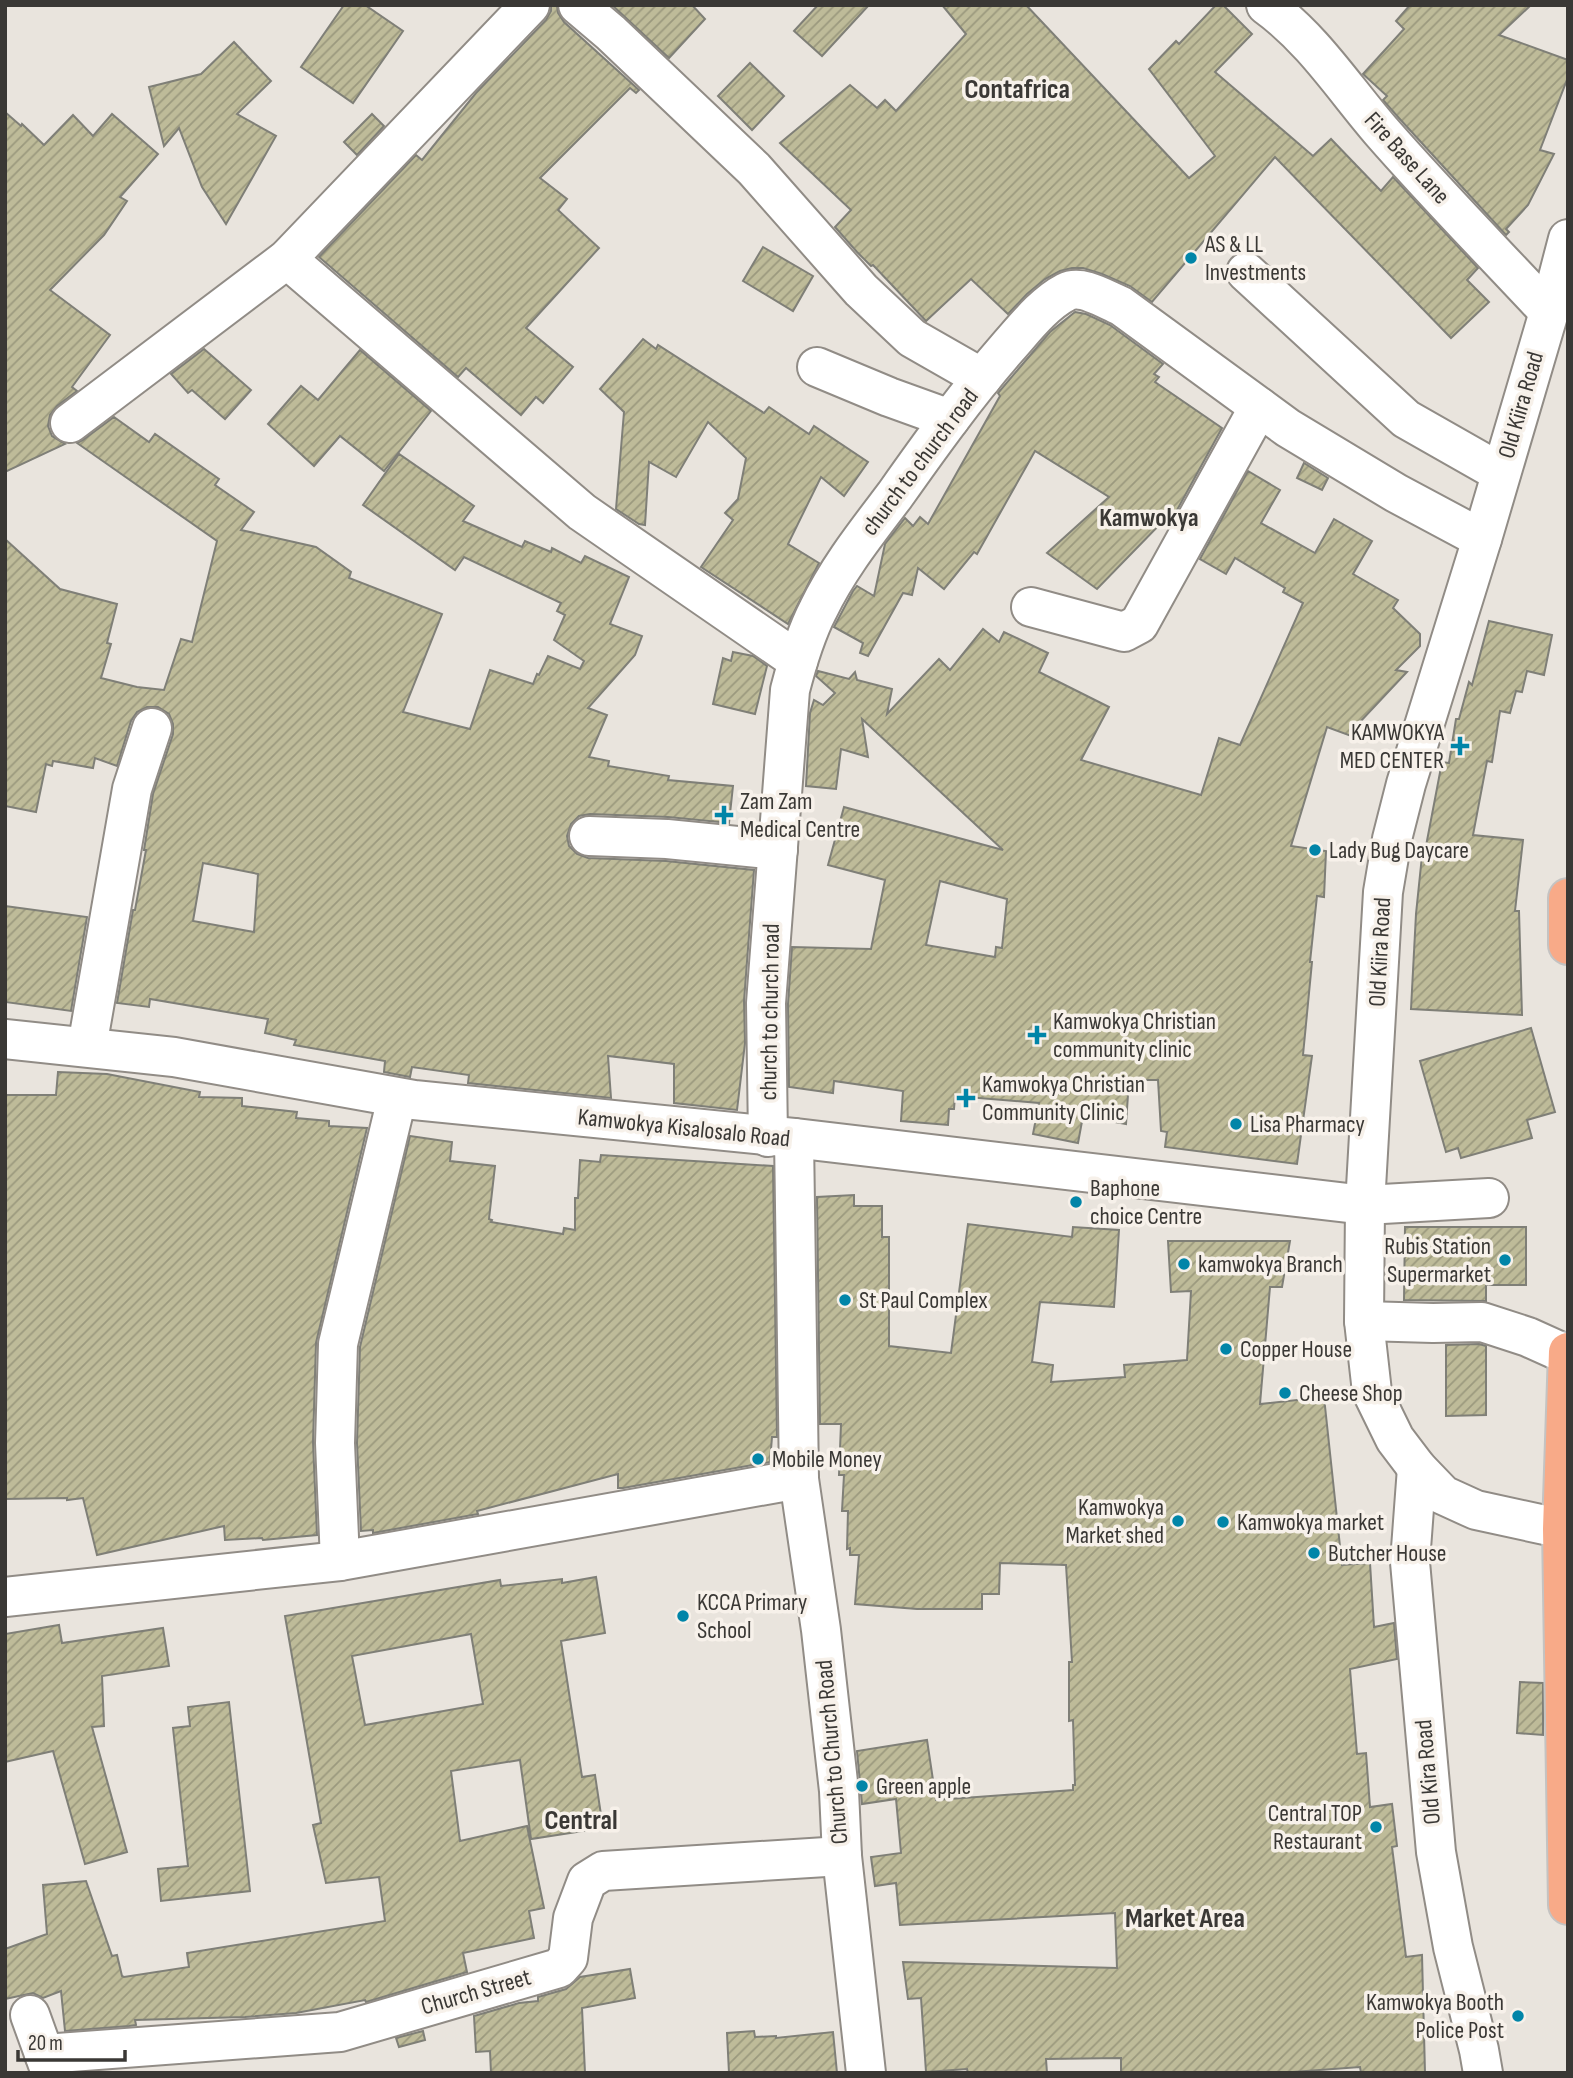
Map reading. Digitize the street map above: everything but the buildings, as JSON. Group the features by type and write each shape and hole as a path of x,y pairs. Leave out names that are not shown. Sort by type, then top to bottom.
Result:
{"main road":[{"path":"1568,898 1568,945"},
{"path":"1568,1353 1565,1530 1568,1905"}],"street":[{"path":"70,423 286,259 530,5"},
{"path":"578,5 754,169 861,290 912,338 982,378"},
{"name":"Fire Base Lane","path":"1266,5 1308,41 1381,131 1549,312"},
{"name":"Old Kiira Road","path":"1565,1530 1476,1510 1444,1495 1417,1468 1395,1439 1372,1392 1364,1321 1365,1205 1383,892 1392,839 1406,784 1549,312 1568,239"},
{"path":"286,259 582,512 798,661"},
{"path":"1246,272 1406,419 1501,473"},
{"name":"church to church road","path":"781,1138 766,1003 790,690 798,661 817,611 843,565 982,378 1050,303 1067,292 1079,291 1121,306 1288,428 1396,493 1482,539"},
{"path":"817,367 950,419"},
{"path":"1031,607 1124,632 1139,624 1259,407"},
{"path":"87,1047 132,789 152,728"},
{"path":"589,836 667,839 778,850"},
{"name":"Kamwokya Kisalosalo Road","path":"5,1039 174,1057 397,1098 781,1138 1365,1205 1489,1198"},
{"path":"340,1561 335,1443 338,1344 397,1098"},
{"name":"Church to Church Road","path":"781,1138 799,1479 821,1630 866,2073"},
{"path":"1364,1321 1482,1322 1568,1353"},
{"name":"Old Kira Road","path":"1417,1468 1410,1562 1436,1852 1453,1948 1483,2073"},
{"path":"5,1597 340,1561 799,1479"},
{"name":"Church Street","path":"47,2064 340,2032 559,1968 568,1958 573,1918 587,1881 603,1871 842,1856"},
{"path":"30,2015 47,2064"}],"place":[{"name":"AS & LL Investments","path":"1191,258"},
{"name":"KAMWOKYA MED CENTER","path":"1460,746"},
{"name":"Zam Zam Medical Centre","path":"724,815"},
{"name":"Lady Bug Daycare","path":"1315,850"},
{"name":"Kamwokya Christian community clinic","path":"1037,1035"},
{"name":"Kamwokya Christian Community Clinic","path":"966,1098"},
{"name":"Lisa Pharmacy","path":"1236,1124"},
{"name":"Baphone choice Centre","path":"1076,1202"},
{"name":"Rubis Station Supermarket","path":"1505,1260"},
{"name":"kamwokya Branch","path":"1184,1264"},
{"name":"St Paul Complex","path":"845,1300"},
{"name":"Copper House","path":"1226,1349"},
{"name":"Cheese Shop","path":"1285,1393"},
{"name":"Mobile Money","path":"758,1459"},
{"name":"Kamwokya Market shed","path":"1178,1521"},
{"name":"Kamwokya market","path":"1223,1522"},
{"name":"Butcher House","path":"1314,1553"},
{"name":"KCCA Primary School","path":"683,1616"},
{"name":"Green apple","path":"862,1786"},
{"name":"Central TOP Restaurant","path":"1376,1827"},
{"name":"Kamwokya Booth Police Post","path":"1518,2016"}],"district":[{"name":"Contafrica","path":"1017,89"},
{"name":"Kamwokya","path":"1149,518"},
{"name":"Central","path":"581,1820"},
{"name":"Market Area","path":"1185,1918"}]}
